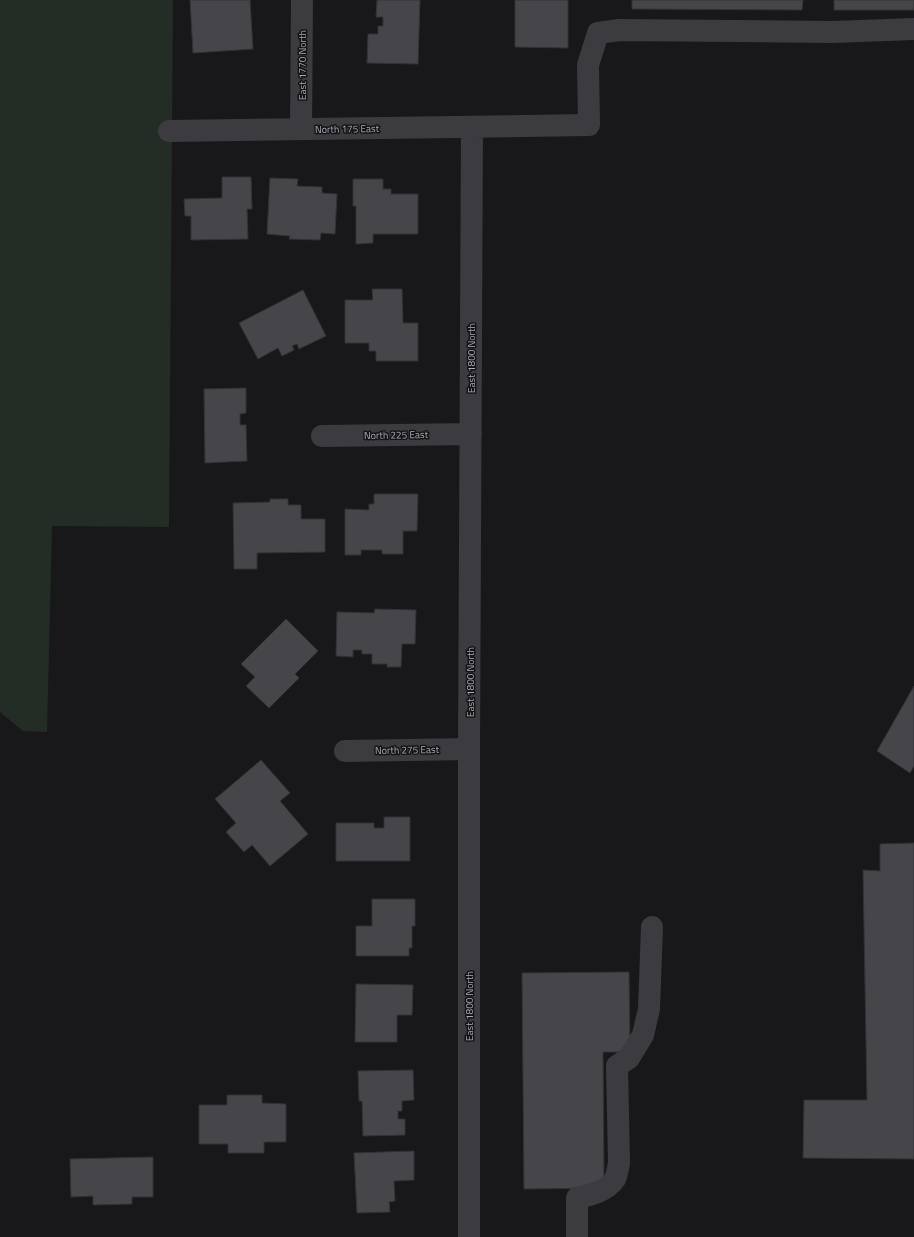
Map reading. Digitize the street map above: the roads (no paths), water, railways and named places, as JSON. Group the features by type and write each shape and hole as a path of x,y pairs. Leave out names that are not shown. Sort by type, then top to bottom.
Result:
{"street":[{"name":"East 1770 North","path":"301,129 302,0"},
{"name":"North 175 East","path":"168,131 589,125 588,65 598,33 619,30 833,32 914,29"},
{"name":"East 1800 North","path":"469,1237 469,748 472,127"},
{"name":"North 225 East","path":"322,436 471,434"},
{"name":"North 275 East","path":"345,751 469,748"},
{"path":"577,1237 577,1198 588,1196 605,1189 616,1178 619,1163 617,1066 629,1058 643,1035 649,1009 652,927"}]}
